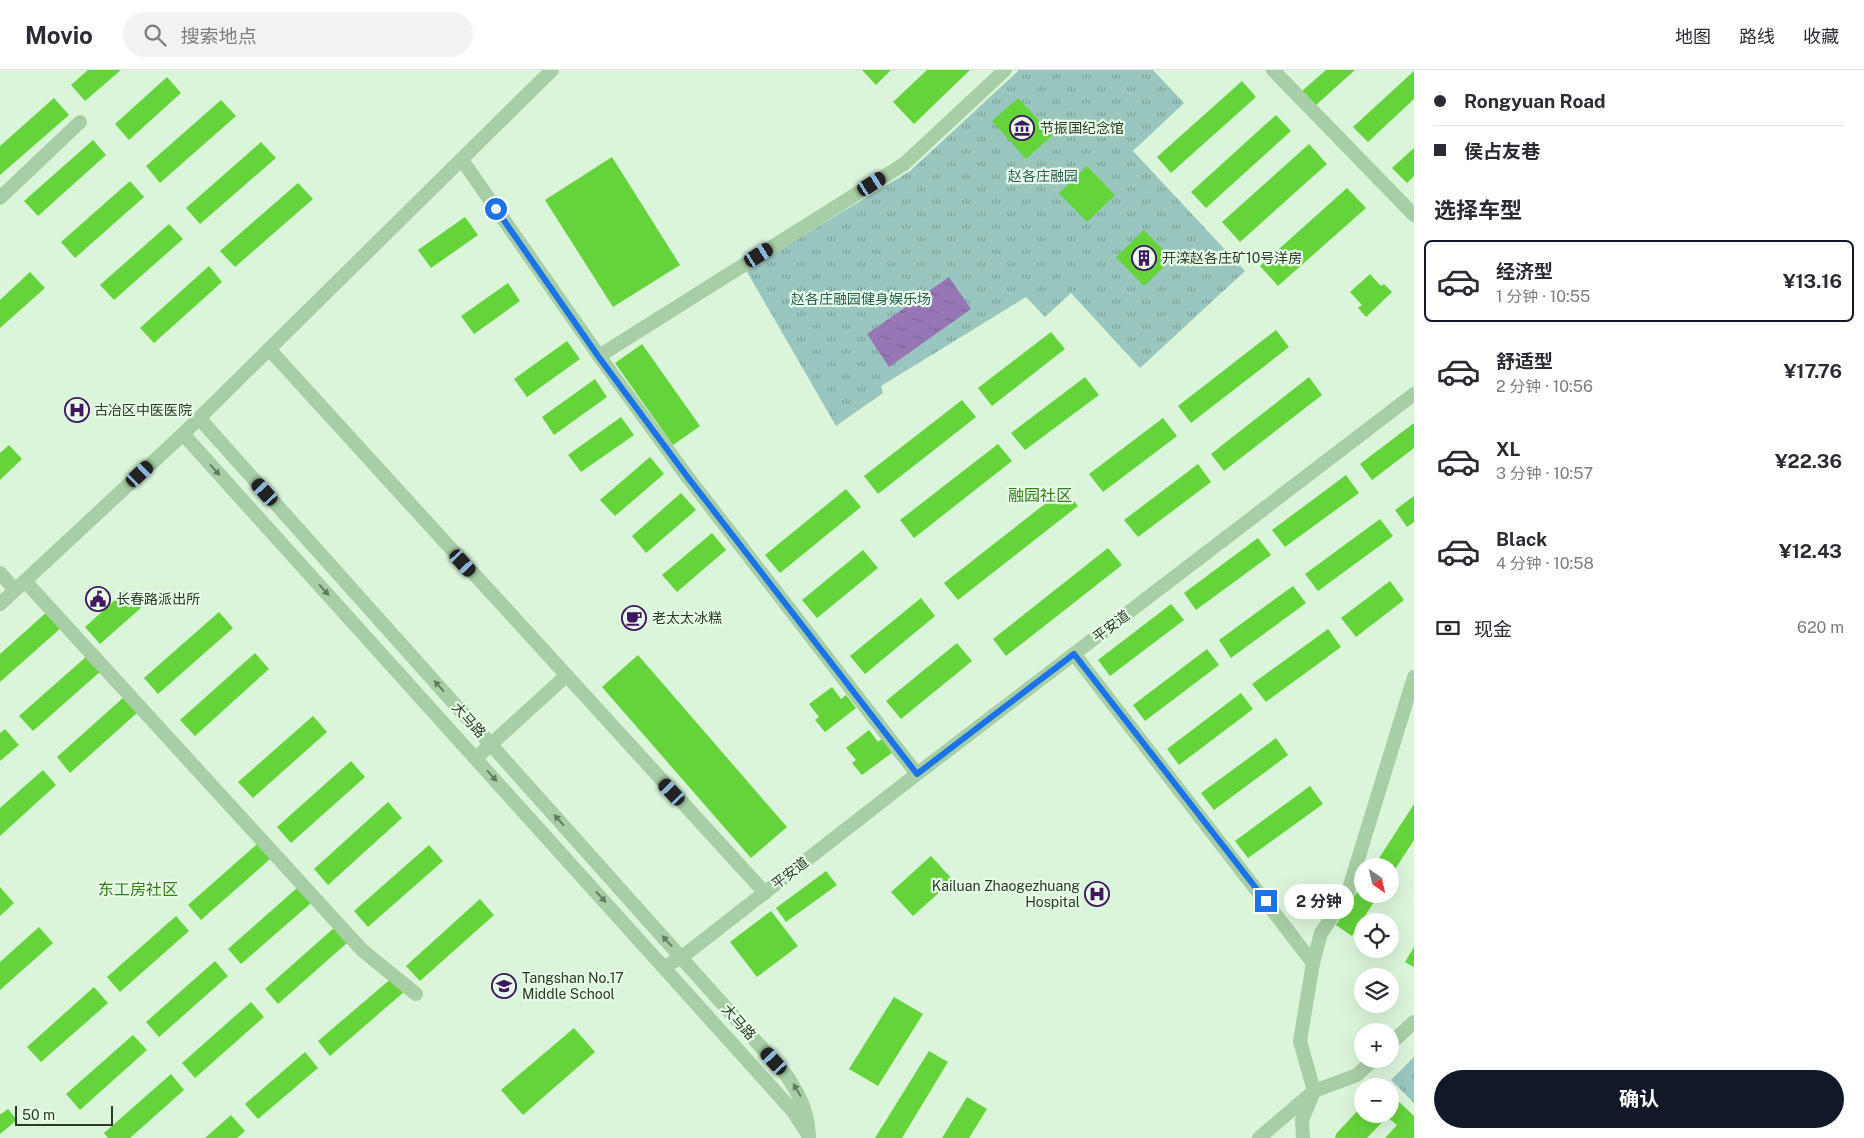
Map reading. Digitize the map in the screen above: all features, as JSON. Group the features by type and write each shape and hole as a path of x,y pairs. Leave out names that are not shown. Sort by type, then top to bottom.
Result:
{"street":[{"path":"0,604 183,434 552,70"},
{"path":"598,356 904,164 1005,70"},
{"path":"1273,70 1414,215"},
{"path":"0,198 80,122"},
{"path":"462,160 598,356 686,475 917,774"},
{"path":"269,349 764,893"},
{"name":"平安道","path":"664,967 682,957 917,774 1414,394"},
{"name":"大马路","path":"199,418 788,1076 800,1096 808,1118 809,1137"},
{"name":"大马路","path":"183,434 792,1110 809,1137"},
{"path":"0,573 20,586 362,950 416,994"},
{"path":"1074,654 1313,963"},
{"path":"476,758 566,676"},
{"path":"1303,1138 1302,1120 1314,1091 1308,1076 1300,1041 1313,963 1321,932 1347,895 1414,677"},
{"path":"1399,1036 1414,1022"},
{"path":"1259,1138 1314,1091 1357,1075 1364,1068"}],"green space":[{"name":"赵各庄融园","path":"1019,70 1153,70 1184,103 1133,151 1245,271 1140,368 1071,293 1045,317 1026,297 881,386 883,393 836,426 746,270 910,171"},
{"path":"1414,1057 1414,1103 1399,1088 1399,1078 1393,1078"}],"water":[{"path":"949,277 971,309 889,367 867,334"}],"building":[{"path":"88,70 121,70 85,101 71,85"},
{"path":"862,70 891,70 876,85"},
{"path":"927,70 970,70 914,124 893,102"},
{"path":"1326,70 1355,70 1315,106 1302,91"},
{"path":"1414,71 1414,99 1368,142 1353,127"},
{"path":"167,77 181,93 129,140 115,124"},
{"path":"1242,81 1256,97 1171,173 1157,157"},
{"path":"54,98 69,115 0,175 0,146"},
{"name":"节振国纪念馆","path":"1018,98 1053,135 1026,159 992,121"},
{"path":"221,100 236,116 160,183 146,166"},
{"path":"1276,115 1291,131 1206,208 1191,192"},
{"path":"93,140 106,155 38,216 24,201"},
{"path":"261,142 276,158 200,224 186,208"},
{"path":"1309,144 1327,164 1240,242 1222,222"},
{"path":"1414,148 1414,176 1407,183 1392,168"},
{"path":"612,157 680,265 613,307 545,200"},
{"path":"1087,166 1115,195 1087,222 1059,193"},
{"path":"130,181 144,197 75,258 61,242"},
{"path":"298,183 313,199 235,267 220,251"},
{"path":"1347,188 1366,208 1278,286 1260,266"},
{"path":"465,217 478,235 431,268 418,250"},
{"path":"169,224 183,239 114,300 100,285"},
{"name":"开滦赵各庄矿10号洋房","path":"1144,230 1172,259 1144,286 1116,257"},
{"path":"209,266 222,282 154,343 140,328"},
{"path":"30,272 45,288 0,328 0,300"},
{"path":"1370,274 1381,286 1384,284 1392,292 1366,317 1358,308 1362,305 1350,292"},
{"path":"508,283 520,301 474,334 461,316"},
{"path":"1276,330 1289,347 1191,423 1178,406"},
{"path":"1051,332 1065,349 992,406 978,388"},
{"path":"567,341 580,359 527,397 514,379"},
{"path":"642,344 700,426 673,445 615,363"},
{"path":"1085,377 1099,395 1025,450 1011,433"},
{"path":"1309,377 1322,395 1224,471 1211,454"},
{"path":"595,379 607,397 554,435 542,417"},
{"path":"962,400 976,417 878,494 864,476"},
{"path":"621,417 634,435 581,472 568,455"},
{"path":"1163,418 1177,436 1103,492 1089,474"},
{"path":"1414,423 1414,448 1372,480 1360,464"},
{"path":"998,444 1012,461 914,538 900,520"},
{"path":"9,445 22,459 0,480 0,453"},
{"path":"650,457 664,474 615,516 600,500"},
{"path":"1198,464 1211,482 1138,537 1124,520"},
{"path":"1346,475 1359,493 1285,547 1272,530"},
{"path":"846,489 861,507 780,573 765,555"},
{"path":"1064,489 1078,506 958,600 944,583"},
{"path":"681,493 696,510 646,553 632,536"},
{"path":"1414,496 1414,522 1407,527 1395,510"},
{"path":"1380,519 1393,536 1318,591 1305,574"},
{"path":"712,533 726,550 677,592 662,575"},
{"path":"1258,538 1271,555 1196,610 1184,593"},
{"path":"1108,548 1122,565 1006,656 993,639"},
{"path":"863,550 878,568 817,618 802,600"},
{"path":"1390,581 1404,600 1356,637 1341,618"},
{"path":"1293,586 1306,603 1231,658 1219,640"},
{"name":"长春路派出所","path":"126,590 142,607 100,644 85,627"},
{"path":"921,598 935,616 865,674 850,656"},
{"path":"1171,604 1184,620 1110,676 1098,660"},
{"path":"48,611 62,627 0,682 0,654"},
{"path":"219,612 233,628 158,694 144,678"},
{"path":"1328,629 1341,647 1266,702 1252,684"},
{"path":"957,643 972,661 901,719 886,701"},
{"path":"1207,649 1219,665 1145,721 1133,705"},
{"path":"255,653 269,669 195,736 180,720"},
{"path":"638,655 787,827 751,858 602,687"},
{"path":"87,656 101,671 33,731 19,716"},
{"path":"832,687 841,699 846,695 856,708 825,732 815,720 819,717 809,704"},
{"path":"1241,693 1253,709 1179,765 1167,749"},
{"path":"124,697 138,712 70,773 57,757"},
{"path":"313,716 327,732 253,798 238,782"},
{"path":"5,729 19,745 0,761 0,733"},
{"path":"869,730 878,742 883,738 893,752 862,775 852,763 856,760 846,748"},
{"path":"1276,738 1288,755 1214,810 1201,793"},
{"path":"351,761 365,777 291,843 277,827"},
{"path":"43,770 56,785 0,836 0,808"},
{"path":"1310,786 1323,804 1248,858 1235,841"},
{"path":"388,802 402,818 328,885 314,869"},
{"path":"1414,804 1414,840 1399,863 1399,858 1379,858"},
{"path":"257,844 270,859 201,920 188,905"},
{"path":"429,845 443,861 368,927 354,911"},
{"path":"931,856 953,880 913,916 891,892"},
{"path":"826,871 837,885 786,922 776,908"},
{"path":"0,887 14,903 0,916"},
{"path":"297,888 311,903 241,964 228,949"},
{"path":"1354,897 1354,903 1373,903 1367,913 1354,913 1354,933 1352,936 1336,925"},
{"path":"480,899 494,915 420,981 406,966"},
{"path":"771,911 798,946 757,977 730,942"},
{"path":"176,916 189,931 120,992 107,977"},
{"path":"39,927 53,943 0,990 0,962"},
{"path":"334,928 347,943 278,1004 265,989"},
{"path":"1414,947 1414,967 1405,962"},
{"path":"215,961 228,976 159,1037 146,1022"},
{"path":"393,977 405,991 330,1056 318,1041"},
{"path":"94,987 108,1003 41,1062 27,1047"},
{"path":"894,997 923,1014 878,1086 849,1069"},
{"path":"251,1002 264,1017 195,1078 182,1063"},
{"path":"574,1028 595,1052 523,1115 501,1090"},
{"path":"133,1035 147,1050 80,1110 66,1094"},
{"path":"929,1051 948,1062 902,1138 875,1138"},
{"path":"305,1052 318,1068 258,1119 245,1104"},
{"path":"171,1074 184,1090 130,1138 108,1138 104,1133"},
{"path":"967,1097 987,1109 969,1138 942,1138"},
{"path":"1399,1102 1414,1116 1414,1138 1385,1138 1397,1125 1394,1123 1399,1123"},
{"path":"8,1109 17,1120 0,1134 0,1113"},
{"path":"231,1115 245,1131 237,1138 205,1138"},
{"path":"1354,1115 1354,1123 1381,1123 1367,1138 1335,1138 1336,1134"}],"place":[{"name":"节振国纪念馆","path":"1022,128"},
{"name":"开滦赵各庄矿10号洋房","path":"1144,258"},
{"name":"古冶区中医医院","path":"77,410"},
{"name":"长春路派出所","path":"98,599"},
{"name":"老太太冰糕","path":"634,618"},
{"name":"Kailuan Zhaogezhuang Hospital","path":"1097,894"},
{"name":"Tangshan No.17 Middle School","path":"504,986"}],"district":[{"name":"融园社区","path":"1040,495"},
{"name":"东工房社区","path":"138,889"}],"route":[{"path":"496,209 598,356 686,475 917,774 1074,654 1266,901"}],"park label":[{"name":"赵各庄融园健身娱乐场","path":"861,299"}]}
